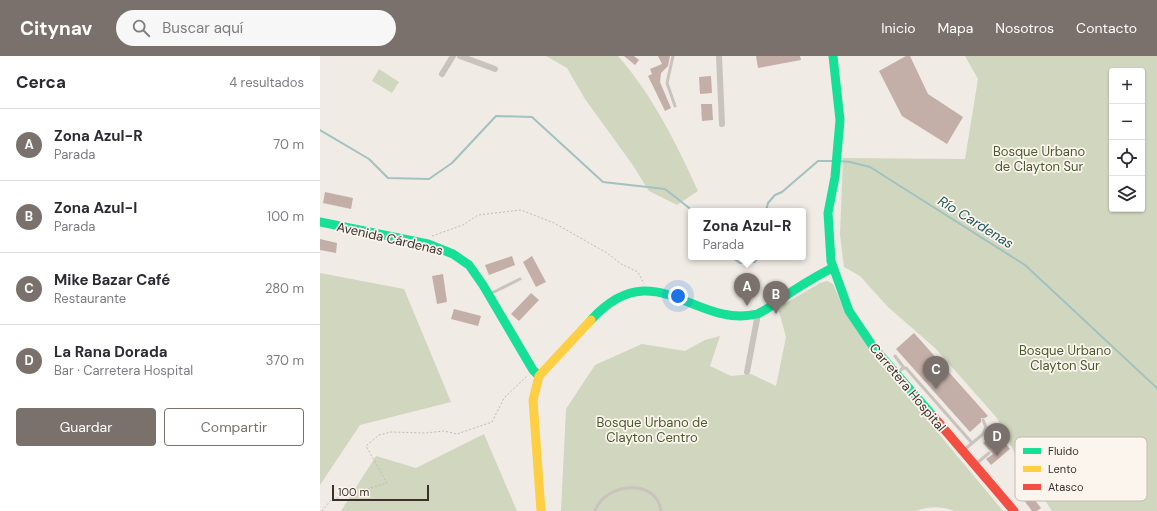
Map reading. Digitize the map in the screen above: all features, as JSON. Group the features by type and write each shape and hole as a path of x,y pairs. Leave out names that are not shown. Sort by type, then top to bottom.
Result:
{"street":[{"path":"442,74 453,56"},
{"path":"460,56 495,69"},
{"path":"719,56 722,124"},
{"name":"Carretera Hospital","path":"833,56 840,113 835,177 828,214 830,253 832,268 849,311 896,374 1014,511"},
{"name":"Avenida Cárdenas","path":"320,222 442,248 464,260 489,295 536,373"},
{"path":"816,276 825,266 830,253"},
{"path":"540,511 533,400 536,373 598,312 626,294 641,291 674,295 714,311 734,315 758,314 816,276 832,268"},
{"path":"816,276 830,277 838,283"},
{"path":"747,372 758,314"}],"lane":[{"path":"673,56 667,83 675,106"},
{"path":"489,295 520,279"},
{"path":"895,356 904,368 972,443"},
{"path":"896,374 904,368"},
{"path":"962,451 986,430 983,420"},
{"path":"974,466 989,453"},
{"path":"595,511 601,499 607,494 622,488 633,487 651,493 658,500 661,511"}],"path":[{"path":"429,237 463,225 478,215 521,210 554,223 607,253 621,264 638,272 645,285"},
{"path":"322,511 331,500 387,483 366,446 379,435 391,432 425,433 444,431 457,434 492,422 504,398 536,373"}],"green space":[{"path":"546,56 618,56 631,71 663,120 698,191 677,205 649,191 632,164 585,99 567,68"},
{"name":"Bosque Urbano Clayton Sur","path":"965,56 1157,56 1157,511 1052,511 1046,501 1147,501 1147,437 1015,437 1015,454 997,418 935,348 888,307 860,276 844,267 840,235 843,158 965,159 978,79"},
{"path":"379,69 399,82 392,93 372,81"},
{"path":"320,273 404,289 451,402 360,425 320,485"},
{"name":"Bosque Urbano de Clayton Centro","path":"827,281 833,284 843,307 854,326 879,362 1003,511 954,511 935,507 916,511 561,511 566,409 595,365 642,344 685,351 705,340 720,336 710,366 731,376 751,374 776,386 786,337 778,308 820,283"},
{"path":"484,434 517,511 341,511 376,456 416,468"}],"building":[{"path":"624,56 634,56 639,60 635,65"},
{"path":"658,56 670,56 668,66 661,73 660,82 671,108 665,111 648,76 652,74 650,69 662,64"},
{"path":"756,56 800,56 801,60 758,68"},
{"path":"906,56 910,56 928,94 963,117 947,144 902,116 879,71"},
{"path":"711,76 712,93 700,94 699,77"},
{"path":"701,104 712,104 713,120 702,121"},
{"path":"325,192 353,198 351,209 323,203"},
{"path":"320,239 337,243 336,253 320,250"},
{"path":"512,256 515,265 489,275 485,265"},
{"path":"532,256 546,282 536,287 523,262"},
{"path":"443,274 447,302 437,304 432,276"},
{"path":"531,293 539,300 519,321 511,314"},
{"path":"454,309 481,316 478,326 451,319"},
{"path":"914,333 988,416 981,418 981,422 970,432 896,349"},
{"path":"996,432 1010,449 991,465 986,459 993,454 983,443"},
{"path":"1024,501 1036,501 1041,508 1037,511 1032,511"}],"waterway":[{"name":"Río Cardenas","path":"320,130 369,159 388,178 429,179 452,163 496,116 532,117 603,182 665,189 689,208"},
{"name":"Río Cardenas","path":"767,208 768,203 775,195 782,192 818,161 834,161"},
{"name":"Río Cardenas","path":"839,161 870,167 1025,265 1157,388"},
{"name":"Río Cardenas","path":"736,260 740,263 755,262 757,260"}],"traffic: fast":[{"path":"833,56 840,120 835,177 828,213 831,261 849,311 874,348 933,416"},
{"path":"320,222 428,244 453,254 469,265 483,285 533,370 539,376"},
{"path":"591,320 614,301 635,292 655,292 674,297 714,312 735,316 757,314 832,268"}],"traffic: slow":[{"path":"541,511 533,400 539,376 591,320"}],"traffic: jam":[{"path":"933,416 1014,511"}],"place":[{"name":"Zona Azul-R","path":"747,306"},
{"name":"Zona Azul-I","path":"776,314"},
{"name":"Mike Bazar Café","path":"936,389"},
{"name":"La Rana Dorada","path":"997,456"}],"park label":[{"name":"Bosque Urbano de Clayton Sur","path":"1039,158"}]}
